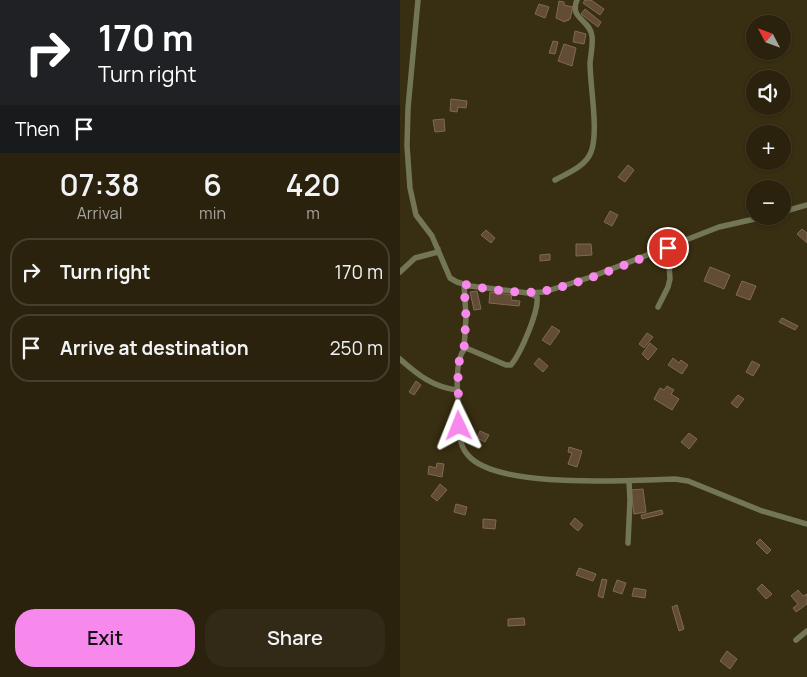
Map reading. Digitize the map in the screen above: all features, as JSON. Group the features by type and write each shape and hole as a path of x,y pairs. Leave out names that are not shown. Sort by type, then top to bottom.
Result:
{"street":[{"path":"418,0 410,78 408,166 410,188 416,215 432,236 450,278 464,284 528,293 544,292 591,277 719,227 746,221"},
{"path":"555,180 579,167 591,152 594,131 590,64 592,36 589,27 576,14 574,8 577,0"},
{"path":"791,209 807,205"},
{"path":"658,307 670,279 668,248"},
{"path":"400,272 415,258 438,252 438,249"},
{"path":"464,284 466,317 464,349 459,362 457,390 461,440 465,453 474,462 492,471 520,477 556,480 629,481 675,479 688,481 762,511 807,524"},
{"path":"464,349 470,348 506,365 511,365 520,351 536,307 537,297 528,293"},
{"path":"400,359 426,380 442,388 457,390"},
{"path":"628,543 629,481"},
{"path":"796,640 807,631"}],"building":[{"path":"585,0 591,0 604,9 600,15 583,3"},
{"path":"559,1 564,2 564,5 573,7 568,21 566,20 565,22 556,18"},
{"path":"539,4 549,7 545,18 535,14"},
{"path":"585,9 601,22 598,27 581,14"},
{"path":"575,31 586,34 584,44 573,42"},
{"path":"553,41 558,42 555,54 549,53"},
{"path":"564,44 576,48 572,66 558,61"},
{"path":"451,99 467,101 466,108 458,107 457,112 450,111"},
{"path":"444,119 445,131 435,132 433,120"},
{"path":"628,165 634,170 625,182 618,177"},
{"path":"610,211 618,215 612,226 604,222"},
{"path":"802,229 807,233 807,243 797,234"},
{"path":"486,230 495,238 491,243 481,235"},
{"path":"576,244 591,244 592,255 576,256"},
{"path":"550,254 550,260 540,261 540,255"},
{"path":"710,267 730,275 724,289 704,281"},
{"path":"742,281 756,286 750,300 736,295"},
{"path":"477,291 481,309 474,310 470,292"},
{"path":"490,292 512,295 511,300 520,301 519,306 489,303"},
{"path":"782,318 798,326 795,330 779,322"},
{"path":"552,326 560,331 550,345 542,340"},
{"path":"647,333 653,337 644,348 639,344"},
{"path":"650,343 657,349 648,360 642,354"},
{"path":"539,358 548,366 543,372 534,364"},
{"path":"673,358 679,363 681,360 688,365 682,374 668,365"},
{"path":"752,361 760,365 753,376 746,372"},
{"path":"416,381 421,385 414,395 409,392"},
{"path":"667,386 674,390 671,394 679,399 672,410 654,399 660,388 664,390"},
{"path":"738,395 744,399 737,408 731,403"},
{"path":"480,431 489,435 485,442 477,438"},
{"path":"689,433 697,439 689,449 681,442"},
{"path":"569,447 582,451 577,467 568,464 572,453 568,452"},
{"path":"437,463 444,464 442,477 428,474 429,466 436,468"},
{"path":"440,484 447,490 437,501 431,496"},
{"path":"643,489 646,512 634,514 631,490"},
{"path":"456,504 467,507 465,515 454,512"},
{"path":"662,510 663,514 642,519 641,515"},
{"path":"575,518 583,525 578,531 570,524"},
{"path":"483,519 496,520 495,529 483,528"},
{"path":"760,539 771,550 767,554 756,543"},
{"path":"579,568 596,574 593,581 576,575"},
{"path":"602,579 607,580 603,598 598,596"},
{"path":"617,580 626,583 622,594 613,591"},
{"path":"762,584 772,594 766,599 757,589"},
{"path":"634,588 646,590 645,598 632,596"},
{"path":"798,590 803,596 807,594 807,604 796,612 793,608 798,604 791,596"},
{"path":"677,605 684,629 679,631 672,607"},
{"path":"524,618 525,625 508,626 508,619"},
{"path":"727,651 737,659 730,669 720,661"}],"route":[{"path":"459,426 457,390 460,355 464,349 466,317 464,284 528,293 544,292 591,277 668,248"}]}
